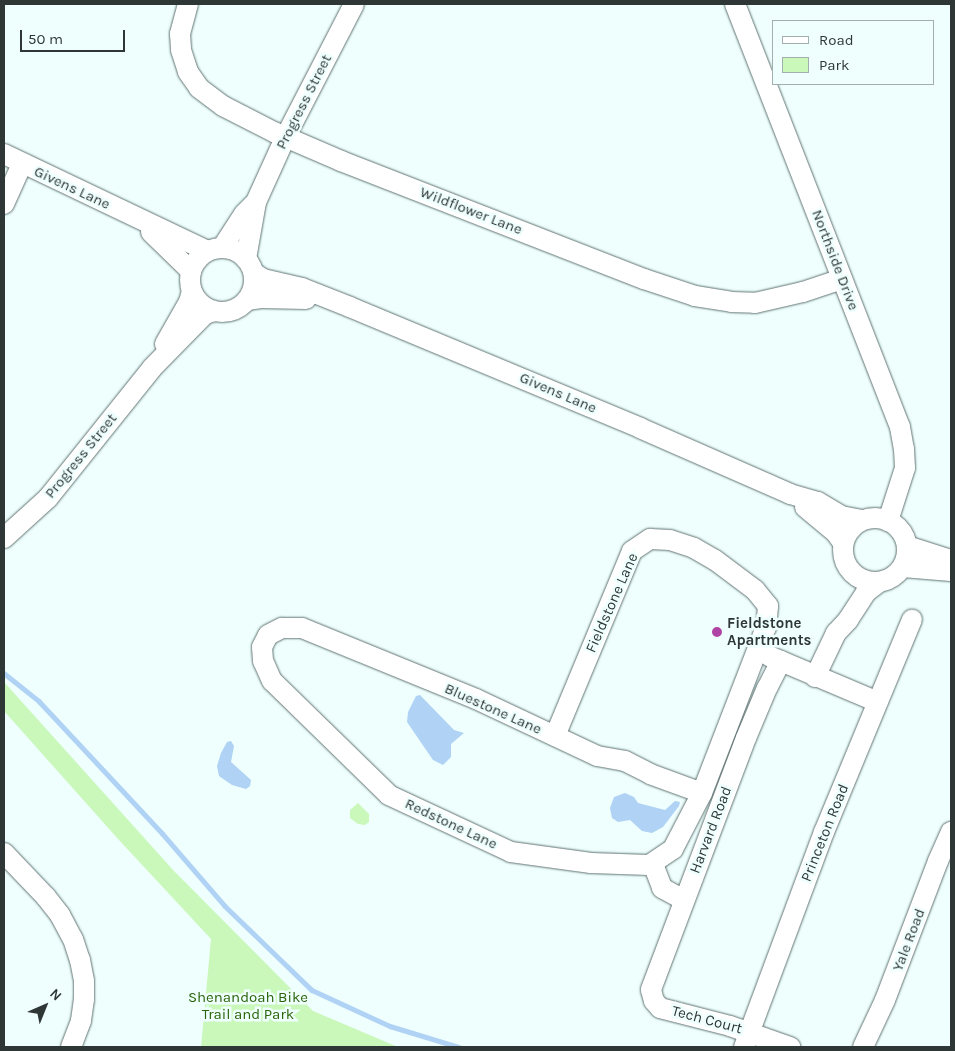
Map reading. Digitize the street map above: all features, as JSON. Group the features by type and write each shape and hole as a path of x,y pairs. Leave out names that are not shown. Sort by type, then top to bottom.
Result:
{"street":[{"name":"Wildflower Lane","path":"188,4 180,34 181,50 188,72 199,88 223,106 341,161 644,279 695,296 731,302 755,303 803,292 842,279"},
{"name":"Progress Street","path":"250,266 256,202 286,136 354,4"},
{"name":"Northside Drive","path":"735,4 900,427 905,468 888,521"},
{"name":"Givens Lane","path":"4,154 141,221 214,250"},
{"path":"4,204 22,164"},
{"name":"Progress Street","path":"214,250 256,202"},
{"name":"Givens Lane","path":"141,221 191,271"},
{"path":"214,250 239,253 250,266 254,283 247,300 232,311 214,311 205,307 192,291 191,271 200,256 214,250"},
{"name":"Givens Lane","path":"250,266 263,279 302,288 374,316 640,428 790,494 818,502 841,516 861,520"},
{"name":"Progress Street","path":"152,368 189,302 192,291"},
{"name":"Givens Lane","path":"247,300 261,298 304,300 323,297"},
{"name":"Progress Street","path":"4,538 48,498 152,368 205,314 214,311"},
{"name":"Givens Lane","path":"790,494 825,522 843,543"},
{"path":"815,676 836,633 848,620 866,592 878,582 896,575 903,567 907,546 902,533 895,524 870,518 861,520 847,533 843,543 842,555 846,565 848,592 839,614 836,633"},
{"name":"Fieldstone Lane","path":"555,736 632,551 650,539 670,540 694,548 715,560 755,590 768,606 766,627 758,650 702,793"},
{"path":"907,546 951,560"},
{"path":"846,565 856,577 867,582 878,582"},
{"path":"903,567 951,571"},
{"name":"Princeton Road","path":"747,1040 824,832 912,620"},
{"name":"Bluestone Lane","path":"282,628 302,628 381,659 596,756 625,760 650,774 702,793"},
{"name":"Redstone Lane","path":"282,628 268,635 262,647 263,661 272,680 389,795 511,852 591,863 653,864"},
{"path":"758,650 878,702"},
{"name":"Harvard Road","path":"654,1001 651,990 652,983 763,696 781,661"},
{"path":"684,900 662,888 653,864 673,849 702,793"},
{"name":"Yale Road","path":"863,1047 888,992 951,832"},
{"path":"4,853 52,904 69,930 80,960 84,982 84,999 81,1020 70,1047"},
{"name":"Tech Court","path":"654,1001 660,1008 747,1040 790,1047"}],"green space":[{"name":"Shenandoah Bike Trail and Park","path":"4,682 174,871 313,1011 398,1047 201,1047 211,939 119,840 4,711"},
{"path":"358,803 369,814 369,822 365,825 358,824 350,818 350,810"}],"water":[{"path":"420,695 454,730 464,733 451,744 451,757 443,765 433,760 407,722 408,712 416,696"},
{"path":"231,741 234,746 231,762 251,780 250,786 246,789 232,785 219,776 217,766 221,753 227,742"},
{"path":"625,793 634,797 638,803 665,810 675,801 680,802 663,827 652,833 642,831 630,820 618,822 612,818 610,808 614,797"}],"waterway":[{"path":"4,673 39,701 162,833 225,906 312,990 390,1026 459,1047"}],"place":[{"name":"Fieldstone Apartments","path":"717,632"}]}
